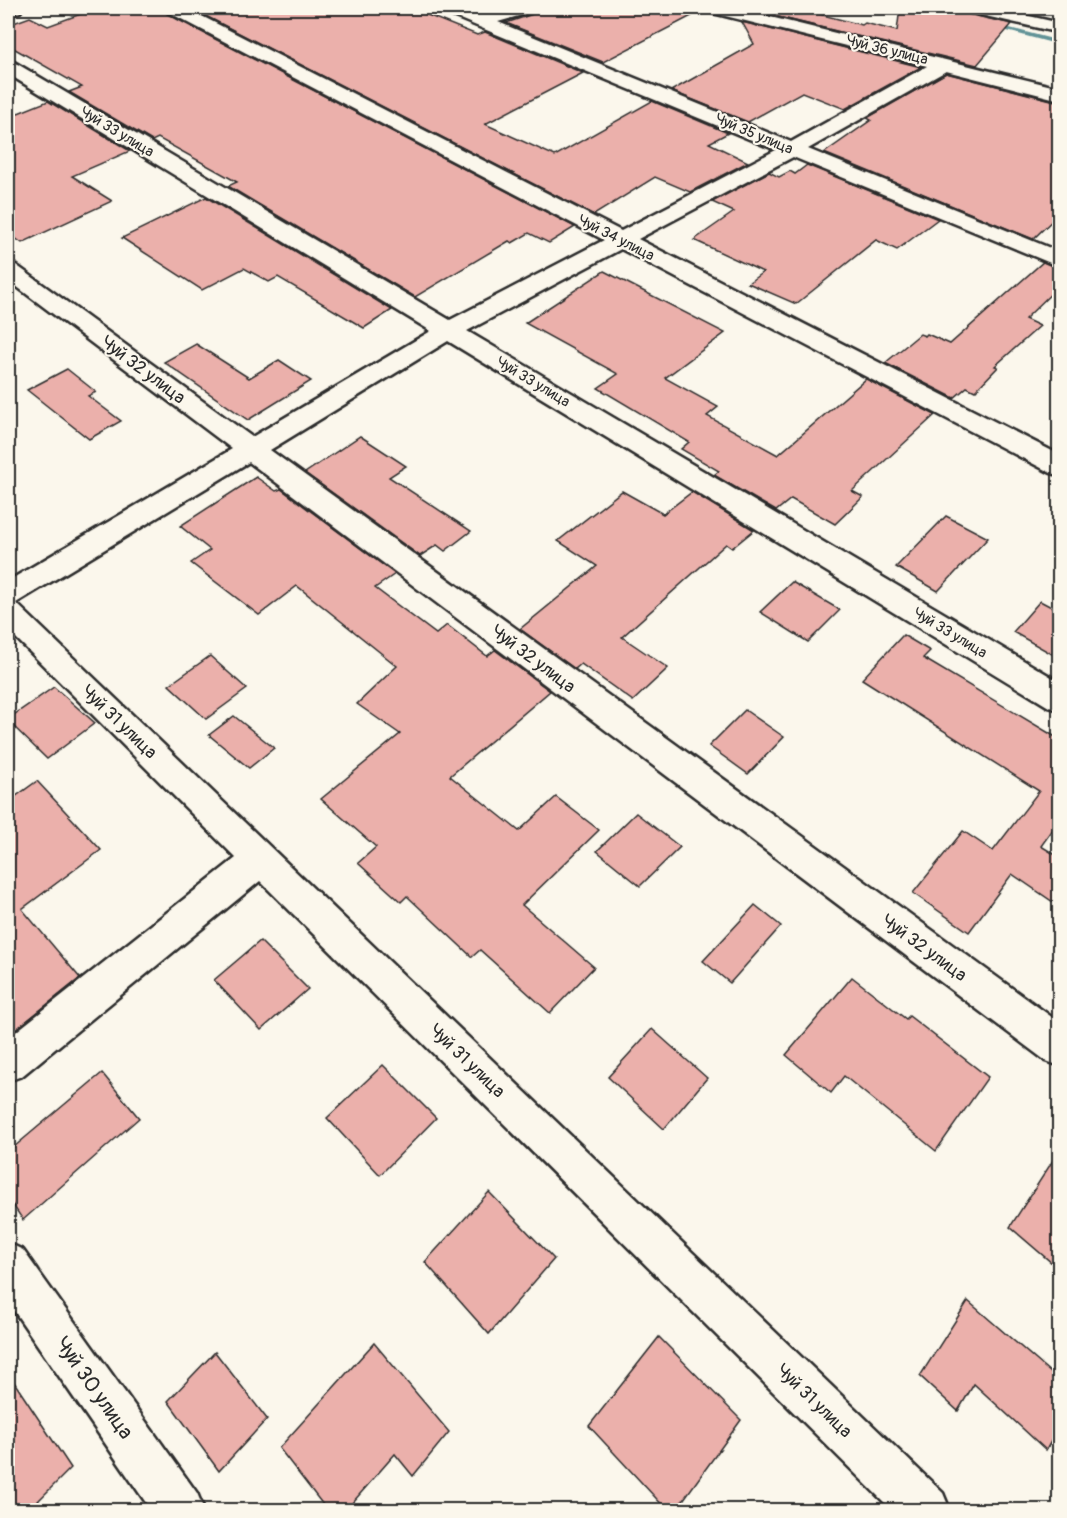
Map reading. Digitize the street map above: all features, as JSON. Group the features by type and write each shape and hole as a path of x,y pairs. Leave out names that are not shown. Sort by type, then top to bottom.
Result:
{"street":[{"path":"8,10 14,8"},
{"name":"Чуй 34 улица","path":"174,8 1059,467"},
{"name":"Чуй 35 улица","path":"449,8 1059,260"},
{"path":"482,21 526,8"},
{"name":"Чуй 36 улица","path":"715,8 1059,94"},
{"path":"974,8 1059,28"},
{"path":"8,595 448,331 791,150 945,64"},
{"name":"Чуй 33 улица","path":"8,66 1059,698"},
{"name":"Чуй 32 улица","path":"8,270 1059,1047"},
{"name":"Чуй 31 улица","path":"8,612 926,1510"},
{"path":"8,1062 260,860"},
{"name":"Чуй 30 улица","path":"8,1265 180,1510"}],"building":[{"path":"97,8 163,8 167,14 575,227 549,243 529,233 512,243 509,241 415,297 228,186 237,182 158,138 152,141 69,92 82,87 8,45 8,25 30,17 48,26"},
{"path":"190,8 410,8 477,35 485,32 583,73 485,124 555,156 652,101 728,133 709,143 748,162 690,192 655,177 594,215"},
{"path":"540,8 705,9 603,62 506,23 533,14"},
{"path":"741,8 795,8 862,25 865,23 897,31 900,8 963,8 968,14 1012,24 977,65"},
{"path":"742,22 921,67 845,109 802,92 748,122 671,91 754,44"},
{"path":"946,73 1059,102 1059,214 1033,239 824,153 871,120 867,118"},
{"path":"48,101 130,151 72,176 112,201 22,243 8,233 8,117"},
{"path":"807,165 938,219 897,250 876,240 796,304 748,283 763,272 694,240 734,212 712,202 769,172 779,177 790,171 795,174"},
{"path":"206,197 392,310 364,328 278,277 269,282 244,268 202,290 122,238"},
{"path":"1043,262 1059,269 1059,286 1025,319 1040,326 995,366 998,367 975,391 967,387 954,398 885,363 920,334 925,336 927,334 950,344"},
{"path":"604,271 725,333 665,378 718,407 707,416 778,455 866,379 935,415 852,491 863,497 835,524 791,499 776,511 714,475 719,471 681,449 689,442 598,388 618,374 525,323"},
{"path":"196,344 249,378 279,360 311,381 248,420 164,362"},
{"path":"67,369 96,392 88,396 121,421 89,439 27,390"},
{"path":"360,436 406,466 389,477 471,531 445,551 437,545 420,556 305,473"},
{"path":"256,477 276,491 281,489 395,574 375,588 436,634 447,625 487,656 495,650 550,691 450,776 519,831 556,797 599,830 522,905 594,967 550,1013 480,950 472,957 407,896 401,902 358,863 376,847 321,799 400,734 357,704 397,666 297,586 259,615 191,563 210,550 180,526"},
{"path":"622,491 663,514 692,492 754,530 732,548 726,544 622,637 668,668 633,701 581,664 575,669 520,629 597,566 558,541"},
{"path":"946,516 988,538 938,591 896,567"},
{"path":"792,582 840,610 808,642 760,612"},
{"path":"1040,601 1059,611 1059,658 1013,632"},
{"path":"903,635 930,651 923,658 1059,739 1059,821 1041,846 1059,857 1059,906 1012,874 969,932 913,893 963,831 993,851 1039,791 862,679"},
{"path":"210,656 247,689 206,719 169,685"},
{"path":"54,687 95,723 47,759 8,719"},
{"path":"745,710 784,737 748,774 709,746"},
{"path":"234,716 274,748 249,768 209,735"},
{"path":"37,781 101,850 22,909 80,978 8,1036 8,802"},
{"path":"636,813 680,847 640,886 597,851"},
{"path":"755,905 781,926 730,983 703,961"},
{"path":"260,941 308,989 261,1030 214,980"},
{"path":"852,977 906,1019 909,1016 988,1077 936,1151 844,1076 831,1093 786,1055"},
{"path":"652,1029 707,1078 664,1129 608,1077"},
{"path":"383,1065 436,1118 380,1175 327,1118"},
{"path":"102,1073 139,1118 23,1220 8,1198 8,1152"},
{"path":"1059,1151 1059,1269 1010,1227"},
{"path":"489,1192 554,1259 489,1334 425,1262"},
{"path":"968,1301 1059,1380 1059,1427 1046,1450 974,1384 958,1411 920,1376"},
{"path":"659,1337 741,1420 676,1510 667,1510 589,1426"},
{"path":"374,1343 449,1432 413,1476 395,1454 346,1510 327,1510 279,1448"},
{"path":"215,1352 267,1419 219,1471 168,1401"},
{"path":"8,1373 71,1468 29,1510 8,1510"}],"waterway":[{"path":"994,26 1060,43"}]}
